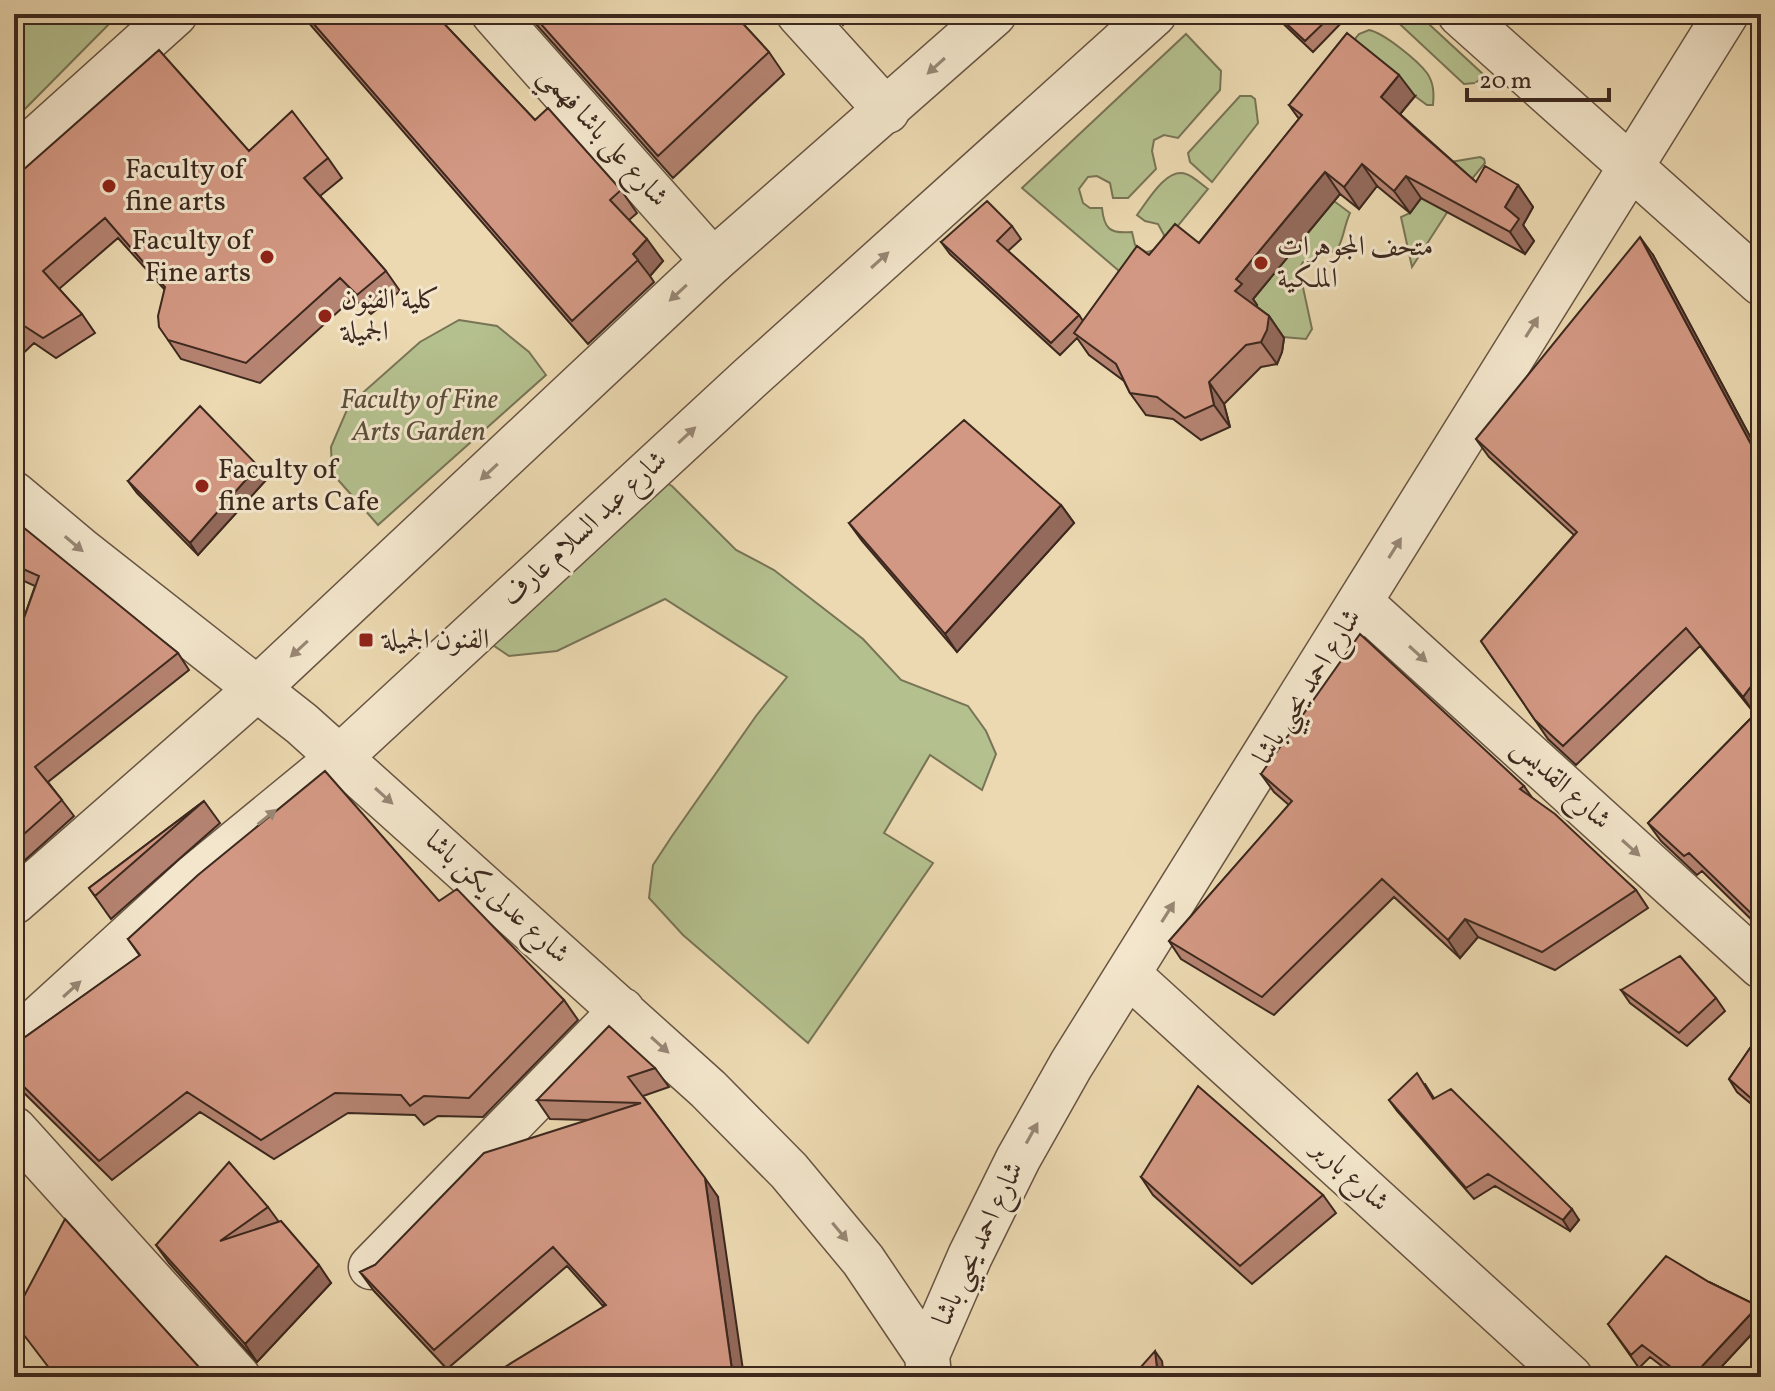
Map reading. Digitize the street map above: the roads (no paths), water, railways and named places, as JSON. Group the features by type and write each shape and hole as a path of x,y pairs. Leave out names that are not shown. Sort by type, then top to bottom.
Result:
{"street":[{"path":"14,159 175,14"},
{"name":"شارع على باشا فهمي","path":"494,14 713,261"},
{"path":"799,14 887,111"},
{"path":"14,902 258,688 713,261 994,14"},
{"name":"شارع عبد السلام عارف","path":"14,1041 195,876 340,757 728,398 1154,14"},
{"path":"1460,14 1761,283"},
{"name":"شارع احمد يحيي باشا","path":"928,1366 970,1256 1018,1159 1071,1065 1726,14"},
{"name":"شارع عدلى يكن باشا","path":"14,494 340,757 708,1089 789,1171 863,1260 928,1366"},
{"name":"شارع القديس","path":"1360,602 1761,966"},
{"name":"شارع باربر","path":"1129,975 1570,1377"},
{"path":"371,1267 622,1010"},
{"path":"14,1129 238,1377"}],"place":[{"name":"Faculty of fine arts","path":"109,186"},
{"name":"Faculty of Fine arts","path":"267,257"},
{"name":"متحف المجوهرات الملكية","path":"1261,263"},
{"name":"كلية الفنون الجميلة","path":"325,316"},
{"name":"Faculty of fine arts Cafe","path":"202,486"},
{"name":"الفنون الجميلة","path":"366,640"}],"park label":[{"name":"Faculty of Fine Arts Garden","path":"419,416"}]}
